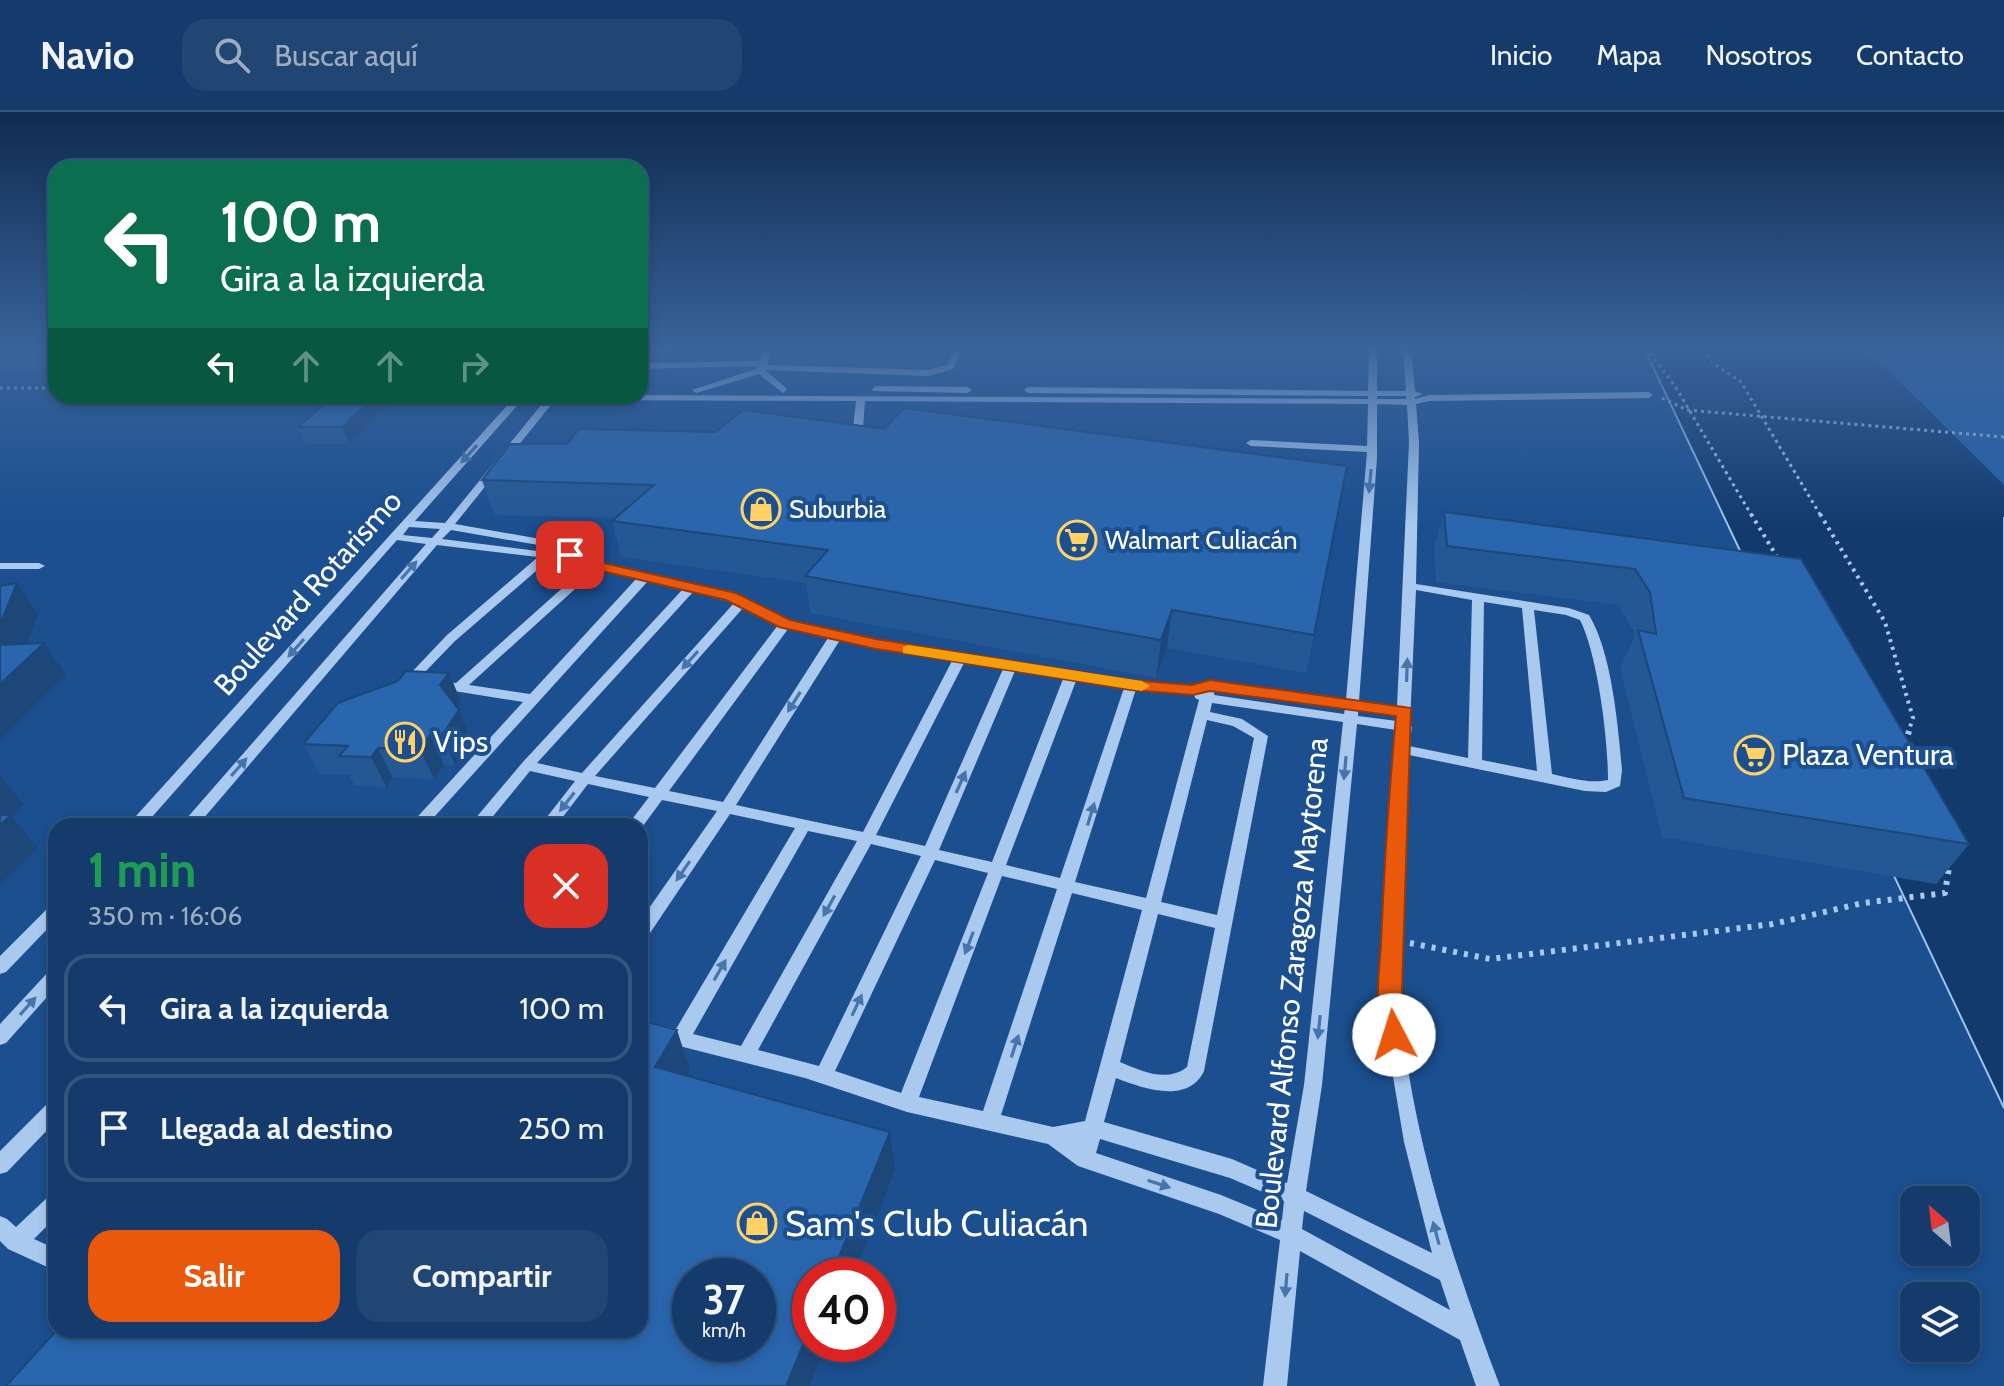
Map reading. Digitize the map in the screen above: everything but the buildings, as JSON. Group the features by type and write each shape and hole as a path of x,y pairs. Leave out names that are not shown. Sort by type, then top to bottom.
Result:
{"street":[{"name":"Boulevard Rotarismo","path":"142,818 511,407"},
{"name":"Boulevard Rotarismo","path":"195,818 448,526 544,407"},
{"path":"858,428 860,407"},
{"path":"961,412 963,407"},
{"name":"Boulevard Alfonso Zaragoza Maytorena","path":"1275,1386 1295,1196 1313,1085 1351,712 1373,407"},
{"path":"1412,407 1410,586 1390,990 1396,1057 1419,1171 1447,1272 1488,1386"},
{"path":"1251,443 1372,449"},
{"path":"408,524 448,526 564,550 595,565 692,586 742,602 785,624 836,636 1010,668 1203,697 1405,719"},
{"path":"396,537 547,556"},
{"path":"533,699 429,683 415,675 451,638 547,556 564,550"},
{"path":"459,687 595,565"},
{"path":"0,566 39,566"},
{"path":"424,818 646,576"},
{"path":"484,818 527,766 692,586"},
{"path":"1403,749 1545,779 1606,787 1615,783 1591,626 1579,615 1410,586"},
{"path":"1475,765 1478,597"},
{"path":"554,818 585,778 742,602"},
{"path":"1528,606 1545,779"},
{"path":"642,818 785,624"},
{"path":"648,922 727,808 836,636"},
{"path":"746,1054 867,838 960,659"},
{"path":"824,1075 930,853 1010,668"},
{"path":"907,1103 1071,676"},
{"path":"990,1120 1068,888 1131,685"},
{"path":"1085,1159 1203,697"},
{"path":"1108,1066 1168,1085 1181,1082 1195,1071 1261,736 1203,697"},
{"path":"527,766 867,838 1151,909 1222,923"},
{"path":"681,1038 804,825"},
{"path":"0,967 48,918"},
{"path":"0,1037 48,984"},
{"path":"648,1030 824,1075 907,1103 1053,1136 1085,1159 1221,1205 1291,1234 1467,1332"},
{"path":"0,1165 48,1116"},
{"path":"1053,1136 1093,1128 1232,1169 1295,1196 1447,1272"},
{"path":"16,1242 48,1211"},
{"path":"0,1226 16,1242 48,1256"}],"path":[{"path":"1677,407 2004,437"},
{"path":"1756,407 1885,622 1913,718 1903,751 1895,739"},
{"path":"1687,410 1782,566"},
{"path":"1392,939 1490,959 1773,924 1863,903 1945,893 1951,854"}],"shaded area":[{"path":"1672,407 1921,407 1940,425 1975,478 2004,507 2004,1108"},
{"path":"1921,407 2004,407 2004,507 1975,478 1940,425"}],"waterway":[{"path":"1908,407 2004,506"}],"slow traffic":[{"path":"909,650 1028,671 1142,686"}],"place":[{"name":"Suburbia","path":"761,509"},
{"name":"Walmart Culiacán","path":"1077,540"},
{"name":"Vips","path":"405,742"},
{"name":"Plaza Ventura","path":"1754,755"},
{"name":"Sam's Club Culiacán","path":"757,1223"}],"route":[{"path":"570,555 595,565 731,597 785,624 876,644 1010,668 1131,685 1193,690 1210,685 1405,712 1395,845 1390,990 1394,1035"}]}
